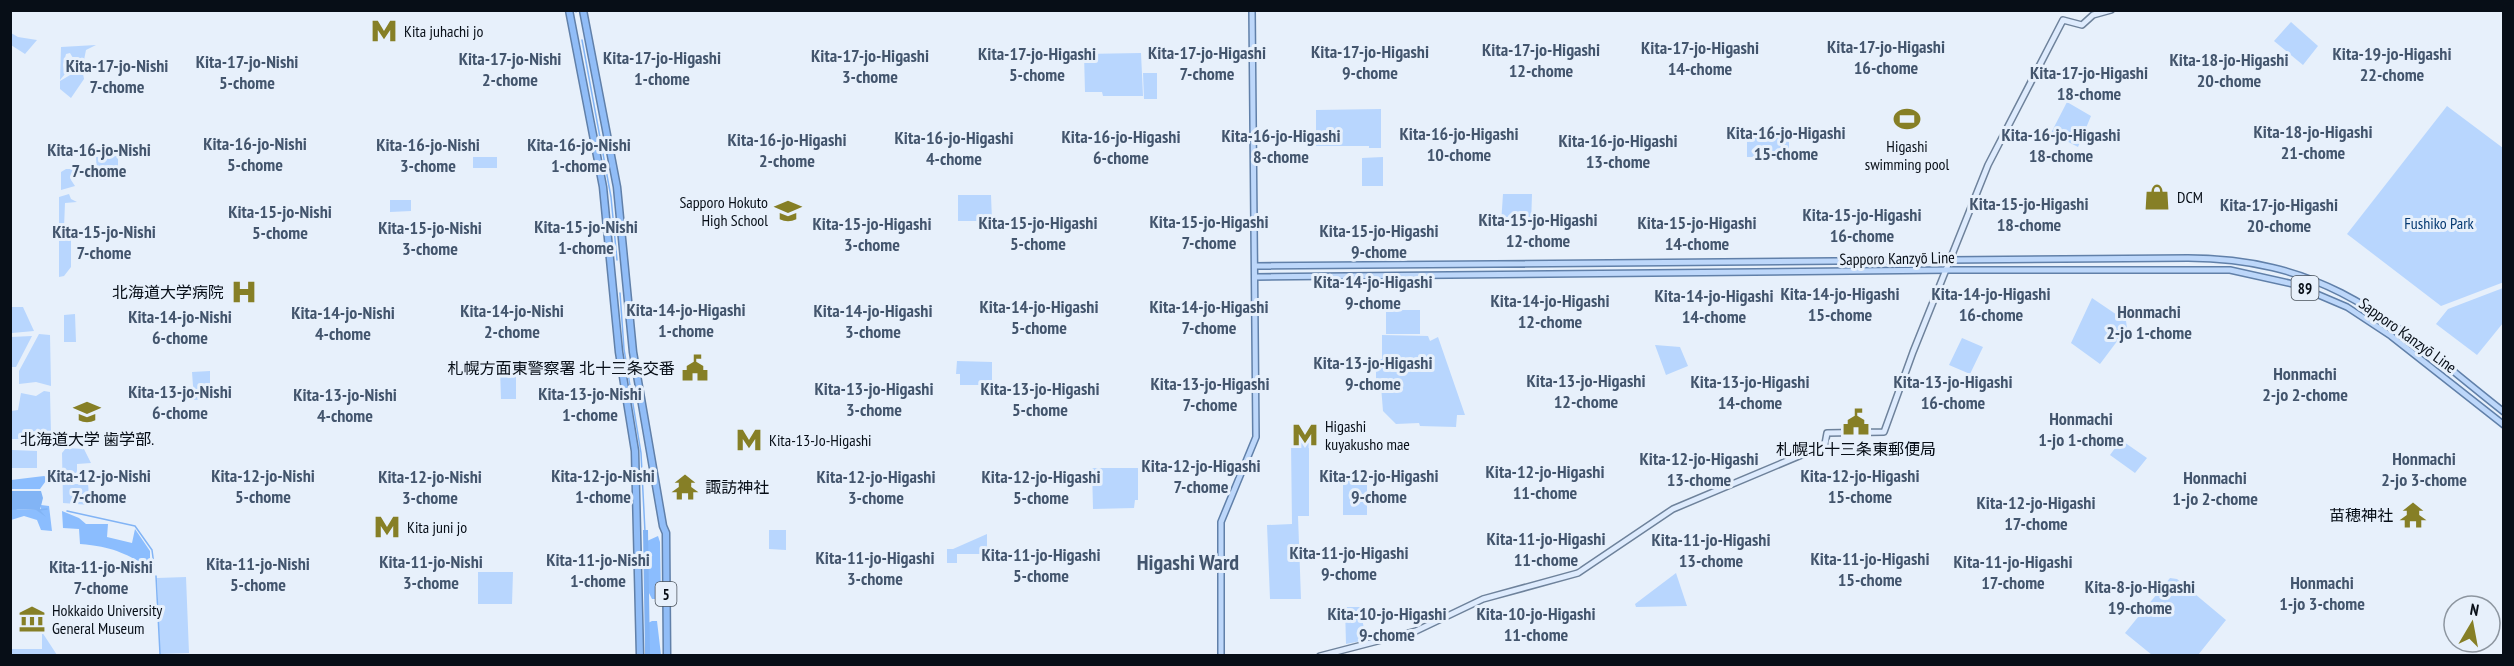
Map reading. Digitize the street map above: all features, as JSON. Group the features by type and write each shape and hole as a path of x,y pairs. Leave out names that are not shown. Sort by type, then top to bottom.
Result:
{"highway":[{"name":"5","path":"569,10 603,188 619,352 635,451 640,656"},
{"name":"5","path":"583,10 617,187 633,352 666,533 667,656"}],"main road":[{"path":"1221,656 1221,522 1256,437 1252,10"},
{"path":"1320,656 1416,632 1483,599 1578,573 1667,512 1818,448 1827,442 1827,433 1884,432 1945,270 1988,165 2063,20 2082,25 2093,15 2111,10"},
{"name":"Sapporo Kanzyō Line","path":"1255,266 2211,258 2250,262 2295,272 2333,287 2380,314 2504,411"},
{"name":"Sapporo Kanzyō Line","path":"1255,277 1945,270 2206,269 2246,273 2285,281 2329,298 2375,324 2504,425"}],"green space":[{"path":"2291,22 2318,46 2303,65 2274,41"},
{"path":"11,33 18,37 37,40 25,54 11,45"},
{"path":"96,45 86,50 84,60 74,71 78,60 70,53 66,54 63,65 65,74 60,80 61,47"},
{"path":"1141,53 1143,96 1103,96 1102,92 1085,92 1084,54"},
{"path":"82,68 84,79 71,98 60,89 60,81"},
{"path":"1143,73 1157,73 1157,99 1144,99"},
{"path":"2067,102 2091,116 2078,147 2051,133"},
{"name":"Fushiko Park","path":"2447,106 2503,148 2504,282 2441,306 2347,234"},
{"path":"1381,109 1381,148 1316,146 1316,110"},
{"path":"1747,133 1789,133 1789,157 1747,157"},
{"path":"118,156 118,179 97,180 96,157"},
{"path":"473,157 497,157 497,168 473,168"},
{"path":"1383,157 1383,186 1362,186 1362,158"},
{"path":"66,169 74,171 71,180 75,186 61,190 61,172"},
{"path":"69,194 71,199 77,202 65,203 64,228 59,228 59,197"},
{"path":"1503,194 1532,194 1531,225 1501,224"},
{"path":"958,195 991,195 992,221 958,221"},
{"path":"390,200 411,200 411,211 390,212"},
{"path":"59,232 71,233 71,267 64,276 59,277"},
{"path":"2503,288 2503,323 2477,355 2436,324 2448,309"},
{"path":"2092,298 2126,321 2127,328 2100,364 2071,343"},
{"path":"12,307 23,307 34,331 12,333"},
{"path":"1386,310 1420,310 1420,334 1386,334"},
{"path":"75,314 76,342 64,342 64,315"},
{"path":"39,334 50,335 51,386 36,382 19,384 19,371"},
{"path":"1382,335 1428,336 1430,341 1438,337 1465,415 1457,415 1456,427 1420,426 1419,423 1396,424 1383,411 1381,386 1376,385 1376,359 1382,359"},
{"path":"32,336 16,367 11,367 11,337"},
{"path":"1962,338 1983,347 1970,374 1949,365"},
{"path":"1655,345 1680,347 1688,366 1666,375"},
{"path":"957,361 992,362 992,385 960,385 960,374 956,374"},
{"path":"500,368 516,368 516,399 501,399"},
{"path":"210,371 210,400 194,400 192,372"},
{"path":"44,391 50,392 51,433 39,434 36,439 11,439 11,411 18,410 21,393 36,396"},
{"path":"2121,440 2147,458 2135,473 2110,455"},
{"path":"1309,442 1309,516 1298,516 1301,599 1270,599 1267,525 1292,524 1291,443"},
{"path":"66,448 84,449 91,463 77,464 77,475 74,476 74,484 88,484 90,505 63,503 62,453"},
{"path":"12,450 37,451 37,468 11,468"},
{"path":"1092,468 1138,468 1138,500 1135,500 1134,508 1093,509"},
{"path":"1343,474 1367,474 1367,515 1343,515"},
{"path":"769,530 786,530 786,550 769,549"},
{"path":"987,534 987,546 995,547 995,554 957,554 957,563 947,563 947,549 953,549"},
{"path":"478,572 513,572 512,604 478,604"},
{"path":"1676,573 1687,606 1636,607 1635,604"},
{"path":"186,577 189,653 160,654 157,578"},
{"path":"2170,578 2177,579 2226,620 2198,655 2152,655 2125,633"},
{"path":"1345,607 1360,607 1366,640 1346,644"},
{"path":"42,632 57,655 11,655 11,649 42,649"}],"shaded area":[{"path":"44,476 48,478 40,489 11,489 11,480"},
{"path":"11,491 41,491 43,498 40,510 46,517 36,510 11,509"},
{"path":"41,505 49,506 52,531 41,530 37,520 24,516 11,520 11,509 41,510"},
{"path":"62,511 79,518 86,524 108,524 107,537 132,543 135,529 150,551 150,567 117,551 80,544 79,529 63,528"},
{"path":"643,530 648,530 650,655 645,655"},
{"path":"658,536 661,599 652,599 647,589 647,541"},
{"path":"657,621 661,655 647,656 648,623"}],"waterway":[{"path":"582,40 611,197 617,260"},
{"path":"620,293 624,349 641,453 645,532"},
{"path":"10,509 16,509"},
{"path":"39,510 47,509"},
{"path":"67,511 135,526 152,550 154,565"},
{"path":"156,576 160,654 162,656"}],"place":[{"name":"Kita juhachi jo","path":"384,31"},
{"name":"Higashi swimming pool","path":"1907,119"},
{"name":"DCM","path":"2157,197"},
{"name":"Sapporo Hokuto High School","path":"788,211"},
{"name":"北海道大学病院","path":"244,292"},
{"name":"札幌方面東警察署 北十三条交番","path":"695,368"},
{"name":"北海道大学 歯学部.","path":"87,412"},
{"name":"札幌北十三条東郵便局","path":"1856,422"},
{"name":"Higashi kuyakusho mae","path":"1305,435"},
{"name":"Kita-13-Jo-Higashi","path":"749,440"},
{"name":"諏訪神社","path":"685,487"},
{"name":"苗穂神社","path":"2413,515"},
{"name":"Kita juni jo","path":"387,527"},
{"name":"Hokkaido University General Museum","path":"32,619"}],"district":[{"name":"Kita-17-jo-Higashi 16-chome","path":"1886,56"},
{"name":"Kita-17-jo-Higashi 14-chome","path":"1700,57"},
{"name":"Kita-17-jo-Higashi 12-chome","path":"1541,59"},
{"name":"Kita-17-jo-Higashi 9-chome","path":"1370,61"},
{"name":"Kita-17-jo-Higashi 7-chome","path":"1207,62"},
{"name":"Kita-17-jo-Higashi 5-chome","path":"1037,63"},
{"name":"Kita-19-jo-Higashi 22-chome","path":"2392,63"},
{"name":"Kita-17-jo-Higashi 3-chome","path":"870,65"},
{"name":"Kita-17-jo-Higashi 1-chome","path":"662,67"},
{"name":"Kita-17-jo-Nishi 2-chome","path":"510,68"},
{"name":"Kita-18-jo-Higashi 20-chome","path":"2229,69"},
{"name":"Kita-17-jo-Nishi 5-chome","path":"247,71"},
{"name":"Kita-17-jo-Nishi 7-chome","path":"117,76"},
{"name":"Kita-17-jo-Higashi 18-chome","path":"2089,82"},
{"name":"Kita-18-jo-Higashi 21-chome","path":"2313,141"},
{"name":"Kita-16-jo-Higashi 15-chome","path":"1786,142"},
{"name":"Kita-16-jo-Higashi 10-chome","path":"1459,143"},
{"name":"Kita-16-jo-Higashi 18-chome","path":"2061,144"},
{"name":"Kita-16-jo-Higashi 8-chome","path":"1281,145"},
{"name":"Kita-16-jo-Higashi 6-chome","path":"1121,146"},
{"name":"Kita-16-jo-Higashi 4-chome","path":"954,147"},
{"name":"Kita-16-jo-Higashi 2-chome","path":"787,149"},
{"name":"Kita-16-jo-Higashi 13-chome","path":"1618,150"},
{"name":"Kita-16-jo-Nishi 5-chome","path":"255,153"},
{"name":"Kita-16-jo-Nishi 3-chome","path":"428,154"},
{"name":"Kita-16-jo-Nishi 1-chome","path":"579,154"},
{"name":"Kita-16-jo-Nishi 7-chome","path":"99,159"},
{"name":"Kita-15-jo-Higashi 18-chome","path":"2029,213"},
{"name":"Kita-17-jo-Higashi 20-chome","path":"2279,214"},
{"name":"Kita-15-jo-Nishi 5-chome","path":"280,221"},
{"name":"Kita-15-jo-Higashi 16-chome","path":"1862,224"},
{"name":"Kita-15-jo-Higashi 12-chome","path":"1538,229"},
{"name":"Kita-15-jo-Higashi 7-chome","path":"1209,231"},
{"name":"Kita-15-jo-Higashi 5-chome","path":"1038,232"},
{"name":"Kita-15-jo-Higashi 14-chome","path":"1697,232"},
{"name":"Kita-15-jo-Higashi 3-chome","path":"872,233"},
{"name":"Kita-15-jo-Nishi 1-chome","path":"586,236"},
{"name":"Kita-15-jo-Nishi 3-chome","path":"430,237"},
{"name":"Kita-15-jo-Higashi 9-chome","path":"1379,240"},
{"name":"Kita-15-jo-Nishi 7-chome","path":"104,241"},
{"name":"Kita-14-jo-Higashi 9-chome","path":"1373,291"},
{"name":"Kita-14-jo-Higashi 15-chome","path":"1840,303"},
{"name":"Kita-14-jo-Higashi 16-chome","path":"1991,303"},
{"name":"Kita-14-jo-Higashi 14-chome","path":"1714,305"},
{"name":"Kita-14-jo-Higashi 12-chome","path":"1550,310"},
{"name":"Kita-14-jo-Higashi 5-chome","path":"1039,316"},
{"name":"Kita-14-jo-Higashi 7-chome","path":"1209,316"},
{"name":"Kita-14-jo-Higashi 1-chome","path":"686,319"},
{"name":"Kita-14-jo-Nishi 2-chome","path":"512,320"},
{"name":"Kita-14-jo-Higashi 3-chome","path":"873,320"},
{"name":"Honmachi 2-jo 1-chome","path":"2149,321"},
{"name":"Kita-14-jo-Nishi 4-chome","path":"343,322"},
{"name":"Kita-14-jo-Nishi 6-chome","path":"180,326"},
{"name":"Kita-13-jo-Higashi 9-chome","path":"1373,372"},
{"name":"Honmachi 2-jo 2-chome","path":"2305,383"},
{"name":"Kita-13-jo-Higashi 12-chome","path":"1586,390"},
{"name":"Kita-13-jo-Higashi 14-chome","path":"1750,391"},
{"name":"Kita-13-jo-Higashi 16-chome","path":"1953,391"},
{"name":"Kita-13-jo-Higashi 7-chome","path":"1210,394"},
{"name":"Kita-13-jo-Higashi 3-chome","path":"874,398"},
{"name":"Kita-13-jo-Higashi 5-chome","path":"1040,398"},
{"name":"Kita-13-jo-Nishi 6-chome","path":"180,401"},
{"name":"Kita-13-jo-Nishi 1-chome","path":"590,403"},
{"name":"Kita-13-jo-Nishi 4-chome","path":"345,404"},
{"name":"Honmachi 1-jo 1-chome","path":"2081,428"},
{"name":"Kita-12-jo-Higashi 13-chome","path":"1699,468"},
{"name":"Honmachi 2-jo 3-chome","path":"2424,468"},
{"name":"Kita-12-jo-Higashi 7-chome","path":"1201,475"},
{"name":"Kita-12-jo-Higashi 11-chome","path":"1545,481"},
{"name":"Kita-12-jo-Nishi 7-chome","path":"99,485"},
{"name":"Kita-12-jo-Nishi 5-chome","path":"263,485"},
{"name":"Kita-12-jo-Nishi 1-chome","path":"603,485"},
{"name":"Kita-12-jo-Higashi 9-chome","path":"1379,485"},
{"name":"Kita-12-jo-Higashi 15-chome","path":"1860,485"},
{"name":"Kita-12-jo-Nishi 3-chome","path":"430,486"},
{"name":"Kita-12-jo-Higashi 3-chome","path":"876,486"},
{"name":"Kita-12-jo-Higashi 5-chome","path":"1041,486"},
{"name":"Honmachi 1-jo 2-chome","path":"2215,487"},
{"name":"Kita-12-jo-Higashi 17-chome","path":"2036,512"},
{"name":"Kita-11-jo-Higashi 11-chome","path":"1546,548"},
{"name":"Kita-11-jo-Higashi 13-chome","path":"1711,549"},
{"name":"Higashi Ward","path":"1188,562"},
{"name":"Kita-11-jo-Higashi 9-chome","path":"1349,562"},
{"name":"Kita-11-jo-Higashi 5-chome","path":"1041,564"},
{"name":"Kita-11-jo-Higashi 3-chome","path":"875,567"},
{"name":"Kita-11-jo-Higashi 15-chome","path":"1870,568"},
{"name":"Kita-11-jo-Nishi 1-chome","path":"598,569"},
{"name":"Kita-11-jo-Nishi 3-chome","path":"431,571"},
{"name":"Kita-11-jo-Higashi 17-chome","path":"2013,571"},
{"name":"Kita-11-jo-Nishi 5-chome","path":"258,573"},
{"name":"Kita-11-jo-Nishi 7-chome","path":"101,576"},
{"name":"Honmachi 1-jo 3-chome","path":"2322,592"},
{"name":"Kita-8-jo-Higashi 19-chome","path":"2140,596"},
{"name":"Kita-10-jo-Higashi 9-chome","path":"1387,623"},
{"name":"Kita-10-jo-Higashi 11-chome","path":"1536,623"}]}
